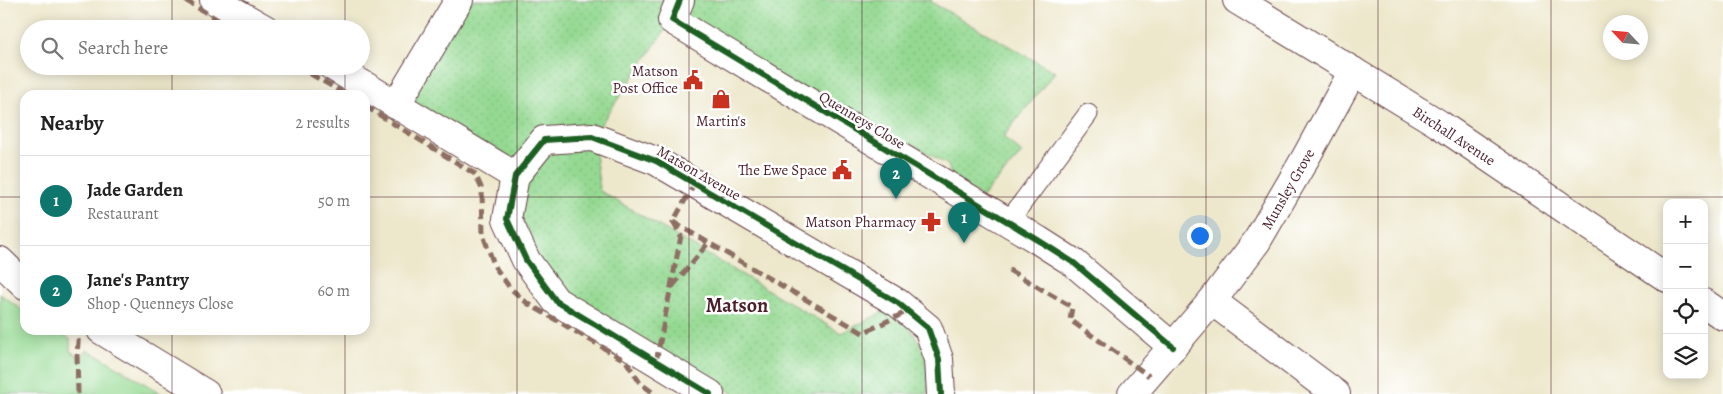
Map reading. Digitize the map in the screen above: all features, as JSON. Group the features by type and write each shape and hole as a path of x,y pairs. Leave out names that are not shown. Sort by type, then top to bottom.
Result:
{"street":[{"path":"214,0 249,20"},
{"path":"396,105 458,0"},
{"name":"Quenneys Close","path":"680,0 672,20 1074,263 1173,347"},
{"name":"Birchall Avenue","path":"1237,0 1353,70 1447,130 1663,275"},
{"name":"Munsley Grove","path":"1132,394 1212,301 1257,241 1306,157 1353,70"},
{"path":"347,75 515,176"},
{"name":"Matson Avenue","path":"710,394 556,301 526,260 507,219 515,176 544,140 592,137 656,161 898,302 928,328 939,359 941,394"},
{"path":"0,262 20,280"},
{"path":"1212,301 1336,394"},
{"path":"1708,306 1723,316"},
{"path":"109,335 206,394"}],"lane":[{"path":"1008,222 1088,114"}],"green space":[{"path":"459,0 932,0 931,2 1055,72 1003,137 1022,153 982,197 952,178 948,165 917,147 905,150 672,20 592,137 544,140 515,176 396,105"},
{"path":"594,146 600,191 841,333 891,308 912,331 924,350 929,387 927,394 734,394 674,359 565,289 541,265 516,205 532,171 544,158 564,150"},
{"path":"0,294 20,308 20,335 63,335 70,339 70,351 81,358 86,350 103,358 162,394 0,394"}],"marked path":[{"path":"185,0 218,20"},
{"path":"313,75 338,90"},
{"path":"370,109 475,174 482,189 483,235 495,267 510,288 527,303 626,361 640,383 655,394"},
{"path":"656,362 681,236 673,222 694,184"},
{"path":"673,222 863,333 908,311"},
{"path":"672,287 709,242"},
{"path":"1009,270 1072,307 1070,320 1149,376"},
{"path":"78,394 79,335"}],"cycle path":[{"path":"680,0 672,20 1074,263 1173,347"},
{"path":"710,394 556,301 526,260 507,219 515,176 544,140 592,137 656,161 898,303 928,328 939,359 941,394"}],"place":[{"name":"Matson Post Office","path":"693,80"},
{"name":"Martin's","path":"721,99"},
{"name":"The Ewe Space","path":"842,170"},
{"name":"Jane's Pantry","path":"896,199"},
{"name":"Matson Pharmacy","path":"931,222"},
{"name":"Jade Garden","path":"964,243"}],"district":[{"name":"Matson","path":"737,305"}]}
